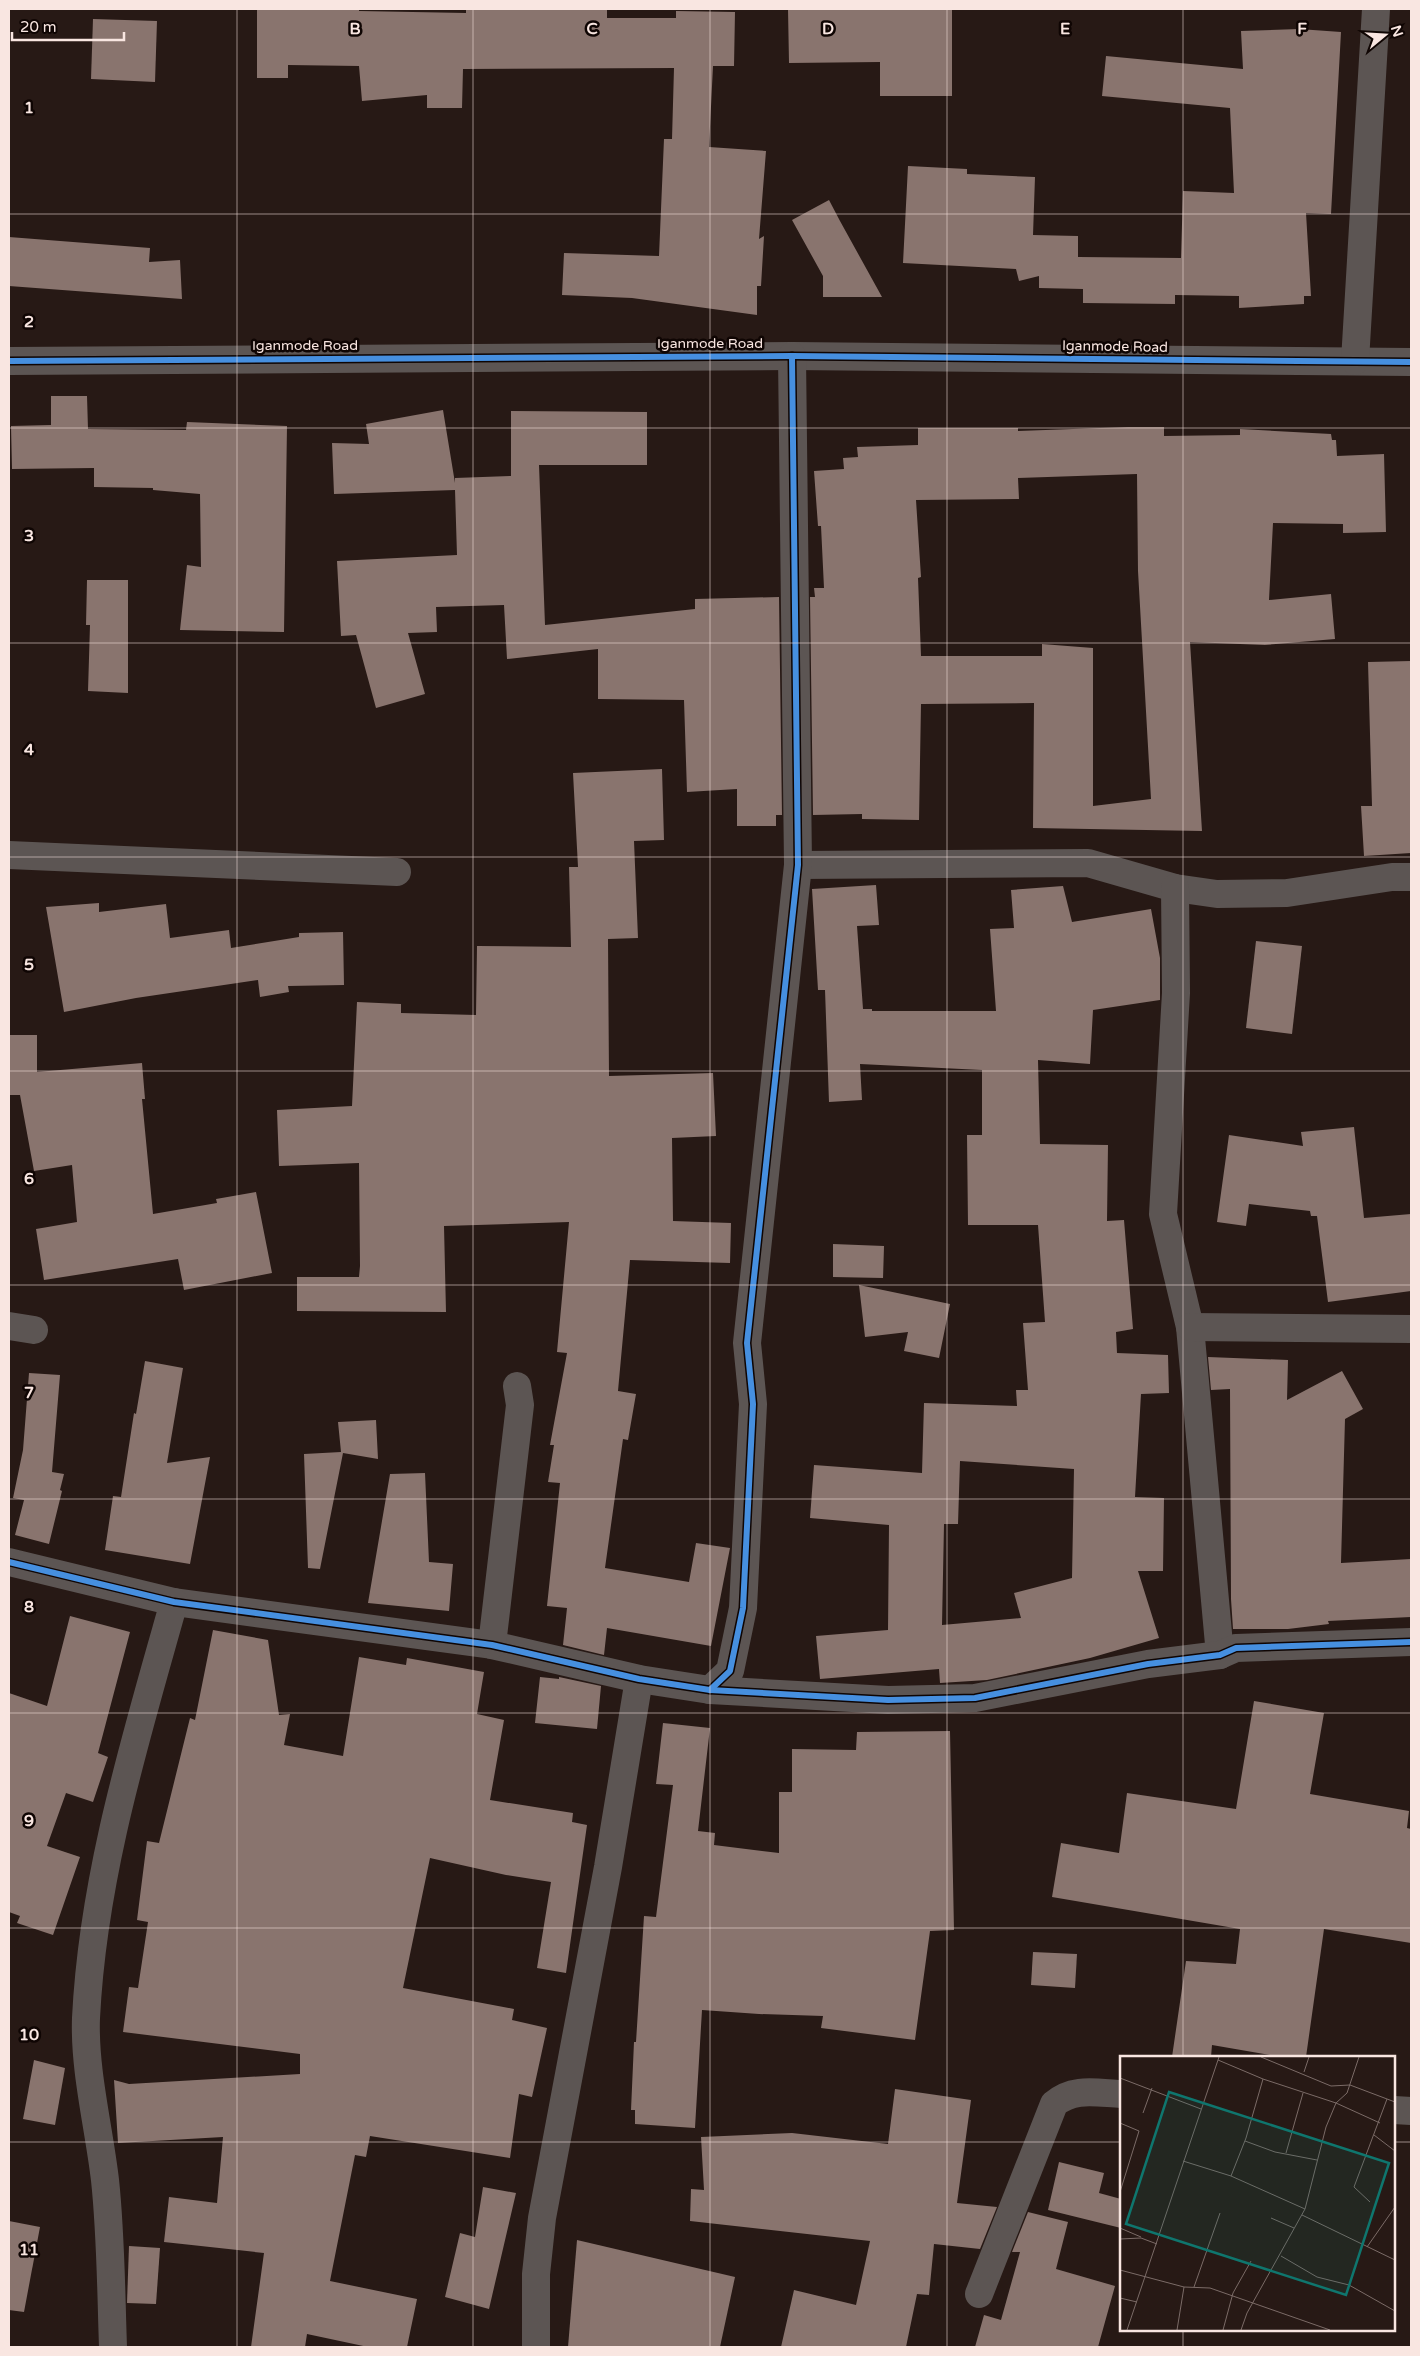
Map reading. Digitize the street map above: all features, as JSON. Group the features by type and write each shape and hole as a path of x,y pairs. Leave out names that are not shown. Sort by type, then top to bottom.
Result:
{"street":[{"path":"1355,361 1376,9"},
{"path":"710,1690 730,1671 743,1608 753,1404 747,1343 798,865 792,356"},
{"name":"Iganmode Road","path":"9,361 792,356 1411,362"},
{"path":"9,855 397,872"},
{"path":"798,865 1088,863 1175,888 1217,894 1287,893 1392,877 1411,877"},
{"path":"1175,888 1176,993 1162,1214 1190,1327 1220,1655"},
{"path":"1190,1327 1411,1329"},
{"path":"492,1645 520,1405 517,1386"},
{"path":"9,1562 174,1602 492,1645 640,1679 710,1690 888,1700 975,1698 1148,1664 1220,1655 1236,1648 1411,1642"},
{"path":"113,2347 109,2226 91,2089 86,2019 99,1898 124,1781 174,1602"},
{"path":"536,2347 536,2274 542,2218 608,1867 640,1679"},
{"path":"979,2294 1054,2104 1063,2096 1074,2092 1120,2094"},
{"path":"1395,2110 1411,2111"}],"building":[{"path":"257,9 359,9 359,11 466,13 466,9 607,9 607,18 676,18 676,11 735,12 734,66 713,66 709,147 766,151 759,239 764,236 761,286 757,286 757,315 632,298 562,295 564,253 659,256 664,139 672,139 674,68 463,69 462,108 427,108 427,95 362,101 359,66 288,65 288,78 257,78"},
{"path":"788,9 952,9 952,96 880,96 880,62 789,63"},
{"path":"93,19 157,21 155,82 91,79"},
{"path":"1299,29 1341,32 1331,214 1306,213 1311,296 1304,296 1304,304 1239,308 1239,296 1175,295 1175,304 1083,303 1083,289 1039,288 1039,276 1019,281 1016,269 903,263 908,166 967,169 967,174 1035,177 1033,235 1078,236 1078,257 1181,258 1183,191 1234,193 1230,108 1102,96 1106,56 1243,69 1241,31"},
{"path":"829,200 882,297 823,297 823,276 792,220"},
{"path":"9,237 150,248 149,262 180,260 182,299 9,286"},
{"path":"51,396 87,396 88,429 186,430 187,422 287,426 284,632 180,630 187,565 201,567 200,494 153,490 153,488 94,487 94,468 12,469 11,426 51,425"},
{"path":"443,410 455,483 455,478 511,476 511,411 647,412 647,465 539,465 545,625 695,609 695,599 779,597 782,815 776,815 776,826 737,826 737,789 687,792 684,700 598,699 598,649 507,659 504,605 436,607 437,632 408,633 425,694 376,708 356,635 341,636 337,561 457,555 455,490 334,494 332,443 369,444 366,424"},
{"path":"1164,427 1164,436 1240,435 1240,429 1331,434 1332,440 1336,440 1337,456 1384,454 1386,532 1343,533 1343,524 1273,523 1269,600 1331,594 1335,639 1265,645 1190,642 1202,831 1033,828 1034,703 921,704 919,820 862,819 862,814 813,815 810,597 815,597 814,588 824,588 821,526 818,526 814,471 844,469 843,458 858,457 857,447 918,445 918,428 1018,428 1018,431","holes":["1137,474 1138,571 1151,799 1093,806 1093,648 1042,644 1042,656 921,656 918,578 921,577 916,500 1019,499 1018,478"]},
{"path":"87,580 128,580 128,693 88,691 90,625 86,625"},
{"path":"1411,661 1411,853 1364,856 1361,806 1372,806 1368,662"},
{"path":"662,769 664,840 634,841 638,938 608,939 609,1076 713,1073 716,1136 672,1138 673,1221 731,1223 730,1263 630,1260 618,1391 636,1394 628,1440 623,1439 605,1568 689,1582 696,1543 730,1548 711,1646 607,1628 604,1655 563,1645 567,1608 547,1606 560,1483 548,1482 554,1445 550,1445 567,1353 557,1352 569,1222 444,1226 446,1312 297,1311 297,1277 359,1277 359,1163 279,1166 277,1110 352,1106 357,1002 401,1004 401,1013 476,1015 477,946 571,947 569,867 578,867 573,773"},
{"path":"876,885 879,925 857,926 863,1009 872,1009 872,1011 996,1011 990,929 1014,928 1011,890 1063,886 1072,922 1151,909 1160,958 1160,1000 1093,1010 1090,1064 1038,1060 1040,1144 1108,1145 1107,1221 1124,1220 1133,1329 1116,1332 1117,1353 1168,1355 1169,1393 1141,1394 1135,1497 1164,1498 1163,1571 1138,1571 1159,1638 1090,1658 987,1680 940,1683 939,1669 820,1679 816,1636 888,1630 889,1525 810,1518 814,1465 922,1473 924,1403 1017,1406 1016,1390 1028,1390 1023,1323 1045,1322 1038,1225 968,1225 967,1135 982,1135 982,1070 860,1064 862,1100 829,1102 825,990 818,990 812,889","holes":["960,1461 1074,1469 1072,1578 1014,1593 1021,1618 942,1625 944,1524 958,1524"]},
{"path":"99,903 99,912 166,904 170,938 229,930 231,948 299,937 299,933 343,932 344,985 288,986 289,992 260,997 258,980 136,998 64,1012 46,907"},
{"path":"1256,941 1302,946 1292,1034 1246,1028"},
{"path":"9,1035 37,1035 37,1072 142,1063 145,1099 142,1099 153,1214 217,1203 216,1199 256,1192 272,1273 184,1290 178,1259 44,1280 36,1229 77,1222 72,1165 34,1171 20,1095 9,1095"},
{"path":"1354,1127 1364,1218 1411,1214 1411,1291 1328,1302 1317,1216 1311,1216 1310,1211 1249,1204 1246,1226 1217,1222 1229,1135 1303,1146 1301,1132"},
{"path":"833,1244 884,1246 883,1278 833,1277"},
{"path":"859,1285 950,1304 939,1358 904,1351 908,1332 865,1337"},
{"path":"1208,1357 1288,1360 1287,1400 1342,1371 1363,1409 1345,1419 1341,1563 1411,1559 1411,1617 1328,1621 1329,1624 1288,1629 1233,1629 1231,1599 1230,1389 1211,1390"},
{"path":"145,1361 183,1368 167,1463 210,1457 190,1564 105,1550 113,1496 121,1497 134,1413 136,1414"},
{"path":"29,1373 60,1375 52,1472 64,1474 60,1490 62,1491 49,1544 15,1535 24,1500 13,1498 23,1450"},
{"path":"376,1420 378,1459 343,1453 320,1569 308,1568 304,1454 341,1452 338,1422"},
{"path":"425,1473 429,1562 453,1564 449,1611 368,1603 390,1474"},
{"path":"70,1616 130,1632 98,1753 108,1757 93,1802 66,1793 47,1846 80,1857 53,1935 17,1923 20,1916 9,1912 9,1693 47,1706"},
{"path":"213,1630 268,1640 279,1715 290,1714 284,1745 343,1756 359,1657 406,1665 407,1658 484,1672 477,1714 504,1720 490,1800 573,1813 572,1822 587,1825 566,1973 537,1968 551,1882 506,1875 430,1858 403,1988 514,2009 512,2020 547,2028 532,2097 519,2094 510,2158 370,2136 366,2157 355,2155 330,2281 417,2299 407,2347 368,2347 307,2334 305,2347 251,2347 264,2253 164,2242 169,2197 217,2203 223,2137 118,2143 114,2080 129,2084 300,2074 300,2054 123,2032 129,1987 138,1988 148,1922 137,1920 147,1841 159,1843 190,1718 195,1720"},
{"path":"540,1677 559,1679 559,1677 601,1686 597,1729 535,1723"},
{"path":"1254,1701 1324,1713 1310,1794 1409,1811 1407,1828 1411,1829 1411,1943 1324,1929 1306,2056 1270,2056 1212,2045 1211,2056 1172,2056 1186,1961 1236,1964 1240,1929 1052,1897 1061,1843 1119,1853 1127,1793 1236,1809"},
{"path":"663,1723 710,1728 698,1831 715,1833 714,1845 779,1853 779,1792 792,1792 792,1749 856,1750 857,1732 950,1731 954,1930 930,1931 915,2040 821,2028 823,2016 702,2010 695,2128 635,2124 635,2110 631,2110 634,2042 636,2042 644,1916 656,1917 673,1785 656,1784"},
{"path":"1033,1952 1077,1954 1075,1988 1031,1985"},
{"path":"34,2060 65,2068 55,2125 23,2119"},
{"path":"895,2089 971,2100 957,2203 997,2207 980,2249 934,2244 929,2295 917,2294 906,2347 781,2347 794,2290 856,2305 870,2241 690,2221 691,2189 704,2190 701,2137 792,2133 888,2144"},
{"path":"1059,2162 1104,2173 1099,2193 1120,2199 1120,2228 1048,2210"},
{"path":"483,2187 516,2193 489,2309 445,2297 460,2233 475,2237"},
{"path":"1028,2212 1068,2222 1056,2269 1115,2286 1098,2347 975,2347 984,2315 1001,2320 1020,2252 1012,2252"},
{"path":"9,2221 40,2227 24,2312 9,2310"},
{"path":"577,2240 735,2277 720,2347 568,2347"},
{"path":"129,2246 160,2248 156,2304 127,2303"}],"cycle path":[{"path":"9,361 792,356 1411,362"},
{"path":"710,1690 730,1671 743,1608 753,1404 747,1343 798,865 792,356"},
{"path":"9,1562 174,1602 492,1645 639,1679 710,1690 888,1700 975,1698 1148,1664 1220,1655 1236,1648 1411,1642"}]}
